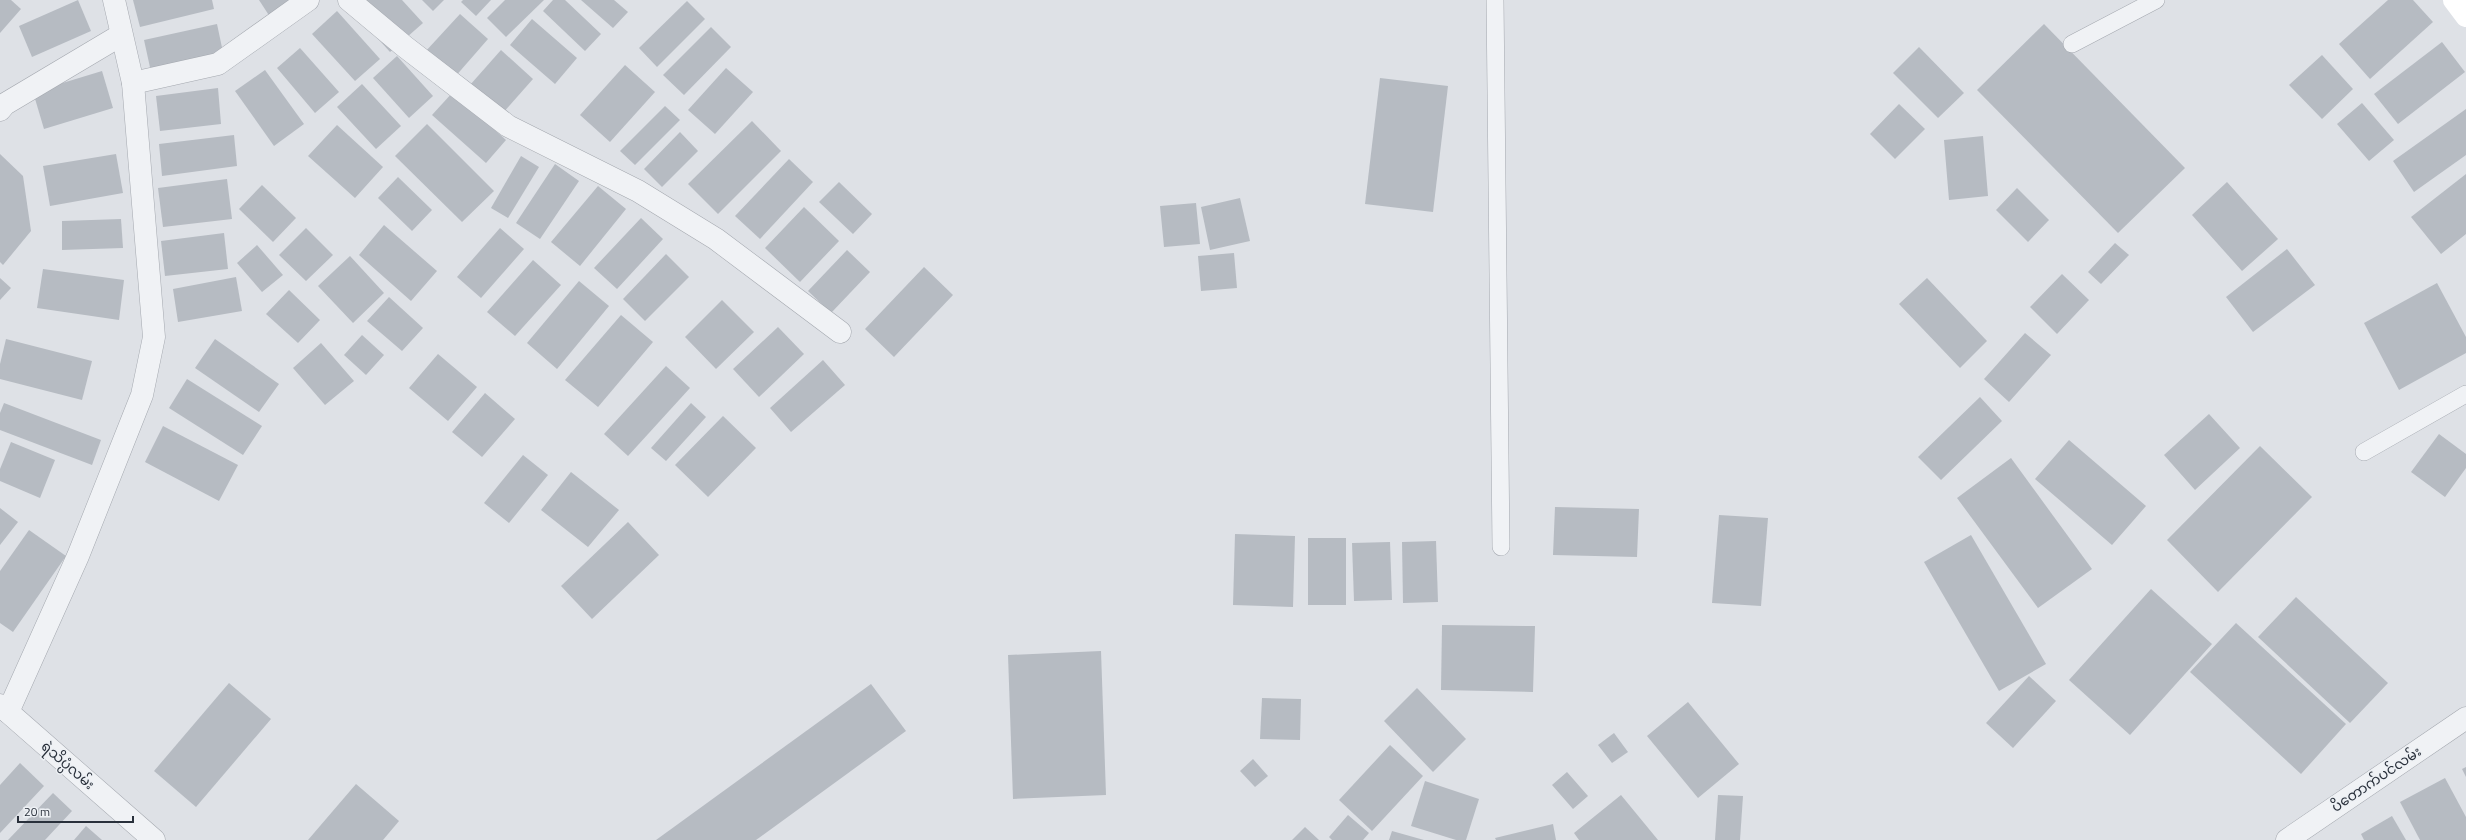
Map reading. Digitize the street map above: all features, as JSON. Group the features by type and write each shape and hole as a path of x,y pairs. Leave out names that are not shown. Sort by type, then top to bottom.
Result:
{"main road":[{"path":"2454,0 2466,16"}],"street":[{"path":"4,709 78,556 142,395 154,337 133,83 114,0"},
{"path":"133,83 218,64 308,0"},
{"path":"349,0 508,126 638,191 716,239 840,332"},
{"path":"0,110 5,104 121,35"},
{"name":"ရဲသိပ္ပံလမ်း","path":"4,709 154,840"},
{"name":"ပိတောက်ပင်လမ်း","path":"2287,840 2466,718"}],"lane":[{"path":"1495,0 1501,547"},
{"path":"2072,44 2156,0"},
{"path":"2364,452 2466,394"}],"building":[{"path":"0,0 11,0 21,9 0,33"},
{"path":"78,0 91,31 32,57 19,26"},
{"path":"133,0 212,0 214,9 140,27"},
{"path":"259,0 303,0 272,20"},
{"path":"348,0 402,0 423,23 390,52 345,2"},
{"path":"422,0 444,0 433,11"},
{"path":"463,0 491,0 476,16 461,2"},
{"path":"505,0 544,0 506,37 487,18"},
{"path":"553,0 565,0 601,34 585,51 543,11"},
{"path":"581,0 614,0 628,12 613,28"},
{"path":"2388,0 2413,0 2433,22 2370,79 2339,44"},
{"path":"687,1 705,19 657,67 639,48"},
{"path":"337,11 380,59 355,81 312,34"},
{"path":"460,14 488,39 454,78 425,52"},
{"path":"532,19 577,58 555,84 510,45"},
{"path":"217,24 224,57 151,72 144,40"},
{"path":"2044,24 2185,168 2118,233 1977,90"},
{"path":"711,27 731,47 684,95 663,75"},
{"path":"2442,42 2465,72 2398,124 2374,94"},
{"path":"1919,47 1964,93 1938,118 1893,73"},
{"path":"300,48 339,92 315,113 277,68"},
{"path":"501,50 533,79 502,114 470,85"},
{"path":"2322,55 2353,89 2322,119 2289,85"},
{"path":"397,56 433,96 409,118 373,78"},
{"path":"625,65 655,92 610,142 580,115"},
{"path":"726,68 753,92 715,134 688,110"},
{"path":"265,70 304,124 274,146 235,91"},
{"path":"102,71 113,108 44,129 33,92"},
{"path":"1380,78 1448,86 1433,212 1365,204"},
{"path":"362,84 401,126 376,149 337,107"},
{"path":"218,88 221,124 160,131 156,96"},
{"path":"453,92 506,140 486,163 432,115"},
{"path":"2362,103 2394,140 2369,161 2337,124"},
{"path":"1899,104 1925,129 1895,159 1870,134"},
{"path":"665,106 680,120 635,165 620,151"},
{"path":"2466,109 2466,155 2414,192 2393,161"},
{"path":"752,121 781,151 718,214 688,184"},
{"path":"427,124 494,191 462,222 395,156"},
{"path":"337,125 383,167 355,198 308,156"},
{"path":"680,132 698,151 662,187 644,169"},
{"path":"234,135 237,166 162,176 159,144"},
{"path":"1983,136 1988,196 1949,200 1944,140"},
{"path":"0,154 23,176 31,231 3,265 0,262"},
{"path":"116,154 123,193 50,206 43,166"},
{"path":"521,156 539,167 508,218 491,208"},
{"path":"789,159 813,182 760,239 735,216"},
{"path":"555,164 579,181 540,239 516,223"},
{"path":"2466,174 2466,234 2441,254 2411,217"},
{"path":"398,177 432,210 412,231 378,198"},
{"path":"227,179 232,219 163,227 158,188"},
{"path":"839,182 872,214 853,234 819,202"},
{"path":"2227,182 2278,239 2242,271 2192,215"},
{"path":"262,185 296,218 273,242 239,209"},
{"path":"598,186 626,209 580,266 551,242"},
{"path":"2017,188 2049,220 2028,242 1996,210"},
{"path":"1240,198 1250,241 1210,250 1201,207"},
{"path":"1196,203 1200,244 1164,247 1160,206"},
{"path":"804,207 839,241 800,282 765,248"},
{"path":"641,218 663,239 617,289 594,268"},
{"path":"121,219 123,248 62,250 62,221"},
{"path":"384,225 437,271 411,301 359,255"},
{"path":"306,228 333,255 306,281 279,255"},
{"path":"500,228 524,249 481,298 457,277"},
{"path":"224,233 228,269 165,276 161,241"},
{"path":"2115,243 2129,255 2101,284 2088,272"},
{"path":"257,245 283,275 262,292 237,263"},
{"path":"2287,249 2315,285 2253,332 2226,297"},
{"path":"847,250 870,272 831,313 808,291"},
{"path":"1234,253 1237,288 1201,291 1198,256"},
{"path":"666,254 689,277 645,321 623,299"},
{"path":"350,256 384,293 353,323 318,286"},
{"path":"533,260 561,285 515,336 487,312"},
{"path":"924,267 953,295 894,357 865,329"},
{"path":"43,269 124,280 119,320 37,308"},
{"path":"2062,274 2089,300 2057,334 2030,307"},
{"path":"236,277 242,311 178,322 173,289"},
{"path":"0,278 11,288 0,300"},
{"path":"1927,278 1987,341 1960,368 1899,304"},
{"path":"579,281 609,306 557,369 527,343"},
{"path":"2437,283 2466,337 2466,353 2399,390 2364,323"},
{"path":"289,290 320,320 298,343 266,314"},
{"path":"389,297 423,328 402,351 367,321"},
{"path":"722,300 754,332 716,369 685,337"},
{"path":"621,315 653,342 598,407 565,380"},
{"path":"778,327 804,354 759,397 733,369"},
{"path":"2025,333 2051,355 2009,402 1984,379"},
{"path":"362,335 384,355 366,375 344,355"},
{"path":"6,339 92,361 82,400 0,379 0,364"},
{"path":"215,339 279,384 259,412 195,368"},
{"path":"321,343 354,381 325,405 293,368"},
{"path":"438,354 477,387 448,421 409,388"},
{"path":"823,360 845,385 791,432 770,408"},
{"path":"666,366 690,388 628,456 604,434"},
{"path":"187,379 262,426 243,455 169,408"},
{"path":"485,393 515,419 482,457 452,432"},
{"path":"1980,397 2002,421 1941,480 1918,457"},
{"path":"4,403 101,440 92,465 0,430 0,413"},
{"path":"691,403 706,417 666,461 651,448"},
{"path":"2209,414 2240,448 2195,490 2164,455"},
{"path":"723,416 756,448 708,497 675,465"},
{"path":"163,426 238,465 219,501 145,462"},
{"path":"2439,434 2466,454 2466,468 2445,497 2411,472"},
{"path":"2069,440 2146,506 2112,545 2035,479"},
{"path":"11,442 55,460 40,498 0,481 0,469"},
{"path":"2260,446 2312,497 2218,592 2167,540"},
{"path":"523,455 548,475 509,523 484,503"},
{"path":"2011,458 2092,569 2038,608 1957,498"},
{"path":"571,472 619,510 588,547 541,510"},
{"path":"1555,507 1639,509 1637,557 1553,555"},
{"path":"0,508 18,522 0,545"},
{"path":"1719,515 1768,518 1761,606 1712,603"},
{"path":"628,522 659,555 592,619 561,586"},
{"path":"29,530 66,556 13,632 0,623 0,571"},
{"path":"1235,534 1295,536 1293,607 1233,605"},
{"path":"1971,535 2046,664 1999,691 1924,562"},
{"path":"1308,538 1346,538 1346,605 1308,605"},
{"path":"1436,541 1438,602 1403,603 1402,542"},
{"path":"1390,542 1392,600 1354,601 1352,543"},
{"path":"2151,589 2212,644 2130,735 2069,680"},
{"path":"2296,597 2388,683 2350,723 2258,637"},
{"path":"2236,623 2346,724 2301,774 2190,672"},
{"path":"1442,625 1535,626 1533,692 1441,690"},
{"path":"1101,651 1106,795 1013,799 1008,655"},
{"path":"2029,676 2056,701 2013,748 1986,723"},
{"path":"229,683 271,719 196,807 154,771"},
{"path":"871,684 906,731 756,840 656,840"},
{"path":"1417,688 1466,739 1433,772 1384,721"},
{"path":"1262,698 1301,699 1300,740 1260,739"},
{"path":"1688,702 1739,764 1698,798 1647,736"},
{"path":"1614,733 1628,752 1612,763 1598,745"},
{"path":"1390,745 1423,776 1372,831 1339,800"},
{"path":"1253,759 1268,776 1255,787 1240,771"},
{"path":"20,763 44,786 0,833 0,785"},
{"path":"2466,767 2466,777 2462,769"},
{"path":"1567,772 1588,796 1573,809 1552,785"},
{"path":"2445,778 2466,817 2466,840 2420,840 2400,802"},
{"path":"1425,781 1479,799 1466,840 1456,840 1411,826"},
{"path":"356,784 399,821 383,840 308,840"},
{"path":"53,793 72,811 45,840 8,840"},
{"path":"1621,795 1658,840 1579,840 1574,833"},
{"path":"1718,795 1743,796 1740,840 1715,840"},
{"path":"1348,815 1369,833 1363,840 1332,840 1329,837"},
{"path":"2392,816 2406,840 2364,840 2361,834"},
{"path":"1553,824 1556,840 1496,840 1495,838"},
{"path":"86,826 102,840 74,840"},
{"path":"1305,827 1319,840 1292,840"},
{"path":"1392,831 1424,840 1389,840"}]}
